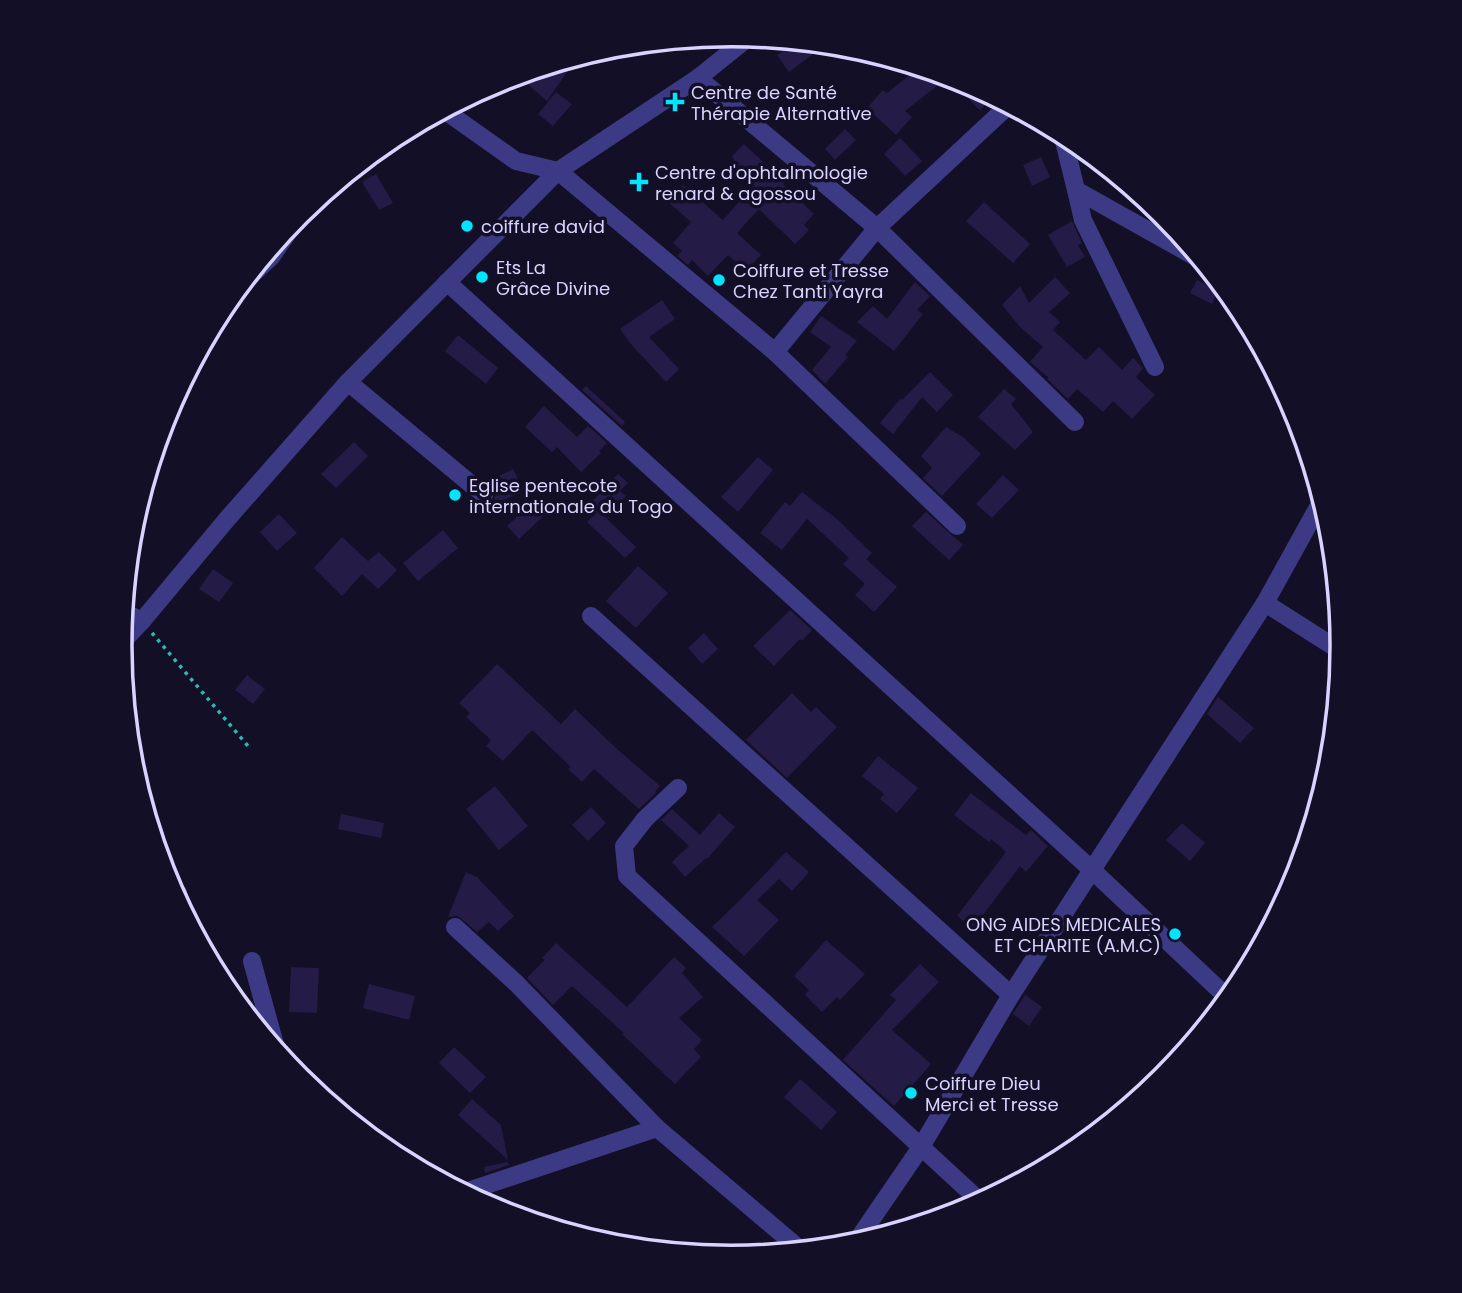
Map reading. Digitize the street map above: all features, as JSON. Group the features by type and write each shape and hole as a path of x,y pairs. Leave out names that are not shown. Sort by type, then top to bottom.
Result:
{"street":[{"path":"132,631 348,382 558,171 698,78 736,47"},
{"path":"698,78 877,228 1074,422"},
{"path":"775,352 877,228 1002,112"},
{"path":"453,116 516,161 558,171 775,352 957,526"},
{"path":"1066,149 1083,220 1155,367"},
{"path":"1076,190 1179,247"},
{"path":"447,282 1092,870 1220,991"},
{"path":"348,382 484,495"},
{"path":"865,1230 921,1147 1011,995 1265,603 1315,513"},
{"path":"1265,603 1330,644"},
{"path":"591,616 1011,995"},
{"path":"133,617 142,621"},
{"path":"678,788 645,819 624,846 627,876 973,1194"},
{"path":"455,927 516,984 657,1128 787,1243"},
{"path":"253,961 271,1031"},
{"path":"476,1188 657,1128"}],"path":[{"path":"142,621 248,746"}],"building":[{"path":"784,50 814,53 789,72 777,55"},
{"path":"566,71 567,72 547,101 527,83"},
{"path":"910,75 939,85 905,111 912,117 896,135 867,108 883,90 887,93"},
{"path":"556,92 572,104 553,126 538,114"},
{"path":"965,95 986,105 980,110"},
{"path":"845,129 856,140 835,160 825,149"},
{"path":"900,138 922,161 905,176 884,154"},
{"path":"744,144 770,168 773,165 788,180 783,184 814,214 804,225 809,230 795,244 759,209 737,233 761,255 746,271 728,255 708,276 692,260 688,265 677,256 682,251 673,243 691,222 668,202 683,185 723,220 751,188 732,156"},
{"path":"1041,157 1050,177 1032,186 1023,165"},
{"path":"376,174 393,203 379,210 362,182"},
{"path":"984,202 1030,244 1013,263 966,221"},
{"path":"1072,221 1082,243 1078,245 1085,257 1067,267 1048,235"},
{"path":"1055,277 1070,293 1049,312 1060,322 1053,330 1086,360 1099,347 1122,370 1133,358 1143,368 1136,377 1155,395 1132,419 1113,401 1103,412 1077,389 1068,399 1030,362 1043,347 1020,327 1002,305 1020,286 1029,303"},
{"path":"1197,280 1208,285 1216,295 1212,304 1190,293"},
{"path":"915,282 930,296 917,310 923,314 894,351 857,322 873,306 887,319"},
{"path":"662,300 675,319 649,337 679,369 666,382 620,329"},
{"path":"821,316 857,341 845,355 848,357 825,384 812,370 831,347 810,332"},
{"path":"458,335 498,368 486,384 445,351"},
{"path":"930,372 953,395 937,412 922,397 893,434 880,423 900,399"},
{"path":"586,386 625,422 622,426 582,390"},
{"path":"1004,389 1016,399 1011,404 1033,432 1015,450 978,417"},
{"path":"544,406 577,437 588,426 607,443 599,451 601,453 581,472 557,447 552,452 525,427"},
{"path":"946,427 963,437 981,454 942,496 923,478 932,468 921,456"},
{"path":"354,442 368,456 336,488 321,474"},
{"path":"758,457 773,470 738,512 721,497"},
{"path":"513,469 524,490 478,514 468,497 481,506 489,505 495,496 494,490 487,482"},
{"path":"618,474 628,483 620,491 626,496 605,517 636,547 625,558 587,522 595,514 587,507"},
{"path":"1003,475 1019,490 992,518 976,504"},
{"path":"802,492 837,519 872,553 866,559 897,587 874,612 855,595 865,584 843,564 849,558 807,519 782,550 760,533 785,502 790,506"},
{"path":"536,499 548,512 519,539 507,526"},
{"path":"926,512 963,545 949,560 912,526"},
{"path":"279,514 297,533 277,551 260,532"},
{"path":"443,530 458,548 418,581 403,563"},
{"path":"342,537 368,561 379,552 397,570 378,589 362,574 342,596 314,568"},
{"path":"638,566 668,593 636,628 606,601"},
{"path":"213,569 233,583 219,602 199,589"},
{"path":"790,610 812,630 774,666 753,646"},
{"path":"704,633 718,649 702,664 688,648"},
{"path":"497,664 561,724 575,709 660,786 656,793 639,809 594,769 582,782 568,769 571,767 532,730 503,761 486,746 491,740 466,717 470,713 459,703"},
{"path":"247,675 265,689 253,704 235,690"},
{"path":"792,693 811,712 816,707 837,727 787,778 746,740"},
{"path":"1218,697 1254,728 1240,743 1207,714"},
{"path":"878,756 918,788 897,813 880,799 884,794 862,776"},
{"path":"495,786 528,826 499,850 466,809"},
{"path":"971,793 1026,835 1031,830 1048,846 1026,872 1020,866 973,928 957,916 1006,852 954,815"},
{"path":"591,807 606,823 588,841 572,825"},
{"path":"672,809 700,835 719,813 735,827 707,859 685,877 672,862 689,846 661,820"},
{"path":"341,814 384,823 381,838 338,829"},
{"path":"1182,823 1205,843 1190,861 1166,840"},
{"path":"786,852 809,872 792,891 779,879 757,900 779,920 744,956 712,927"},
{"path":"466,872 477,877 514,916 498,931 489,922 477,932 458,916 448,917"},
{"path":"826,940 865,974 840,1000 837,997 822,1012 805,995 809,990 794,976"},
{"path":"556,943 627,1007 674,957 686,968 682,973 703,997 679,1018 702,1040 694,1049 701,1057 675,1084 572,986 553,1005 527,978 545,960 542,958"},
{"path":"920,964 939,982 892,1030 931,1064 894,1106 843,1060 896,1000 890,995"},
{"path":"291,967 319,968 317,1013 289,1012"},
{"path":"369,984 415,996 409,1020 363,1008"},
{"path":"1025,995 1042,1007 1029,1026 1013,1014"},
{"path":"454,1047 486,1077 470,1093 439,1063"},
{"path":"800,1079 837,1112 821,1130 784,1097"},
{"path":"472,1099 501,1125 508,1160 458,1115"},
{"path":"508,1162 509,1165 485,1173 484,1167"}],"place":[{"name":"Centre de Santé Thérapie Alternative","path":"675,102"},
{"name":"Centre d'ophtalmologie renard & agossou","path":"639,182"},
{"name":"coiffure david","path":"467,226"},
{"name":"Ets La Grâce Divine","path":"482,277"},
{"name":"Coiffure et Tresse Chez Tanti Yayra","path":"719,280"},
{"name":"Eglise pentecote internationale du Togo","path":"455,495"},
{"name":"ONG AIDES MEDICALES ET CHARITE (A.M.C)","path":"1175,934"},
{"name":"Coiffure Dieu Merci et Tresse","path":"911,1093"}]}
